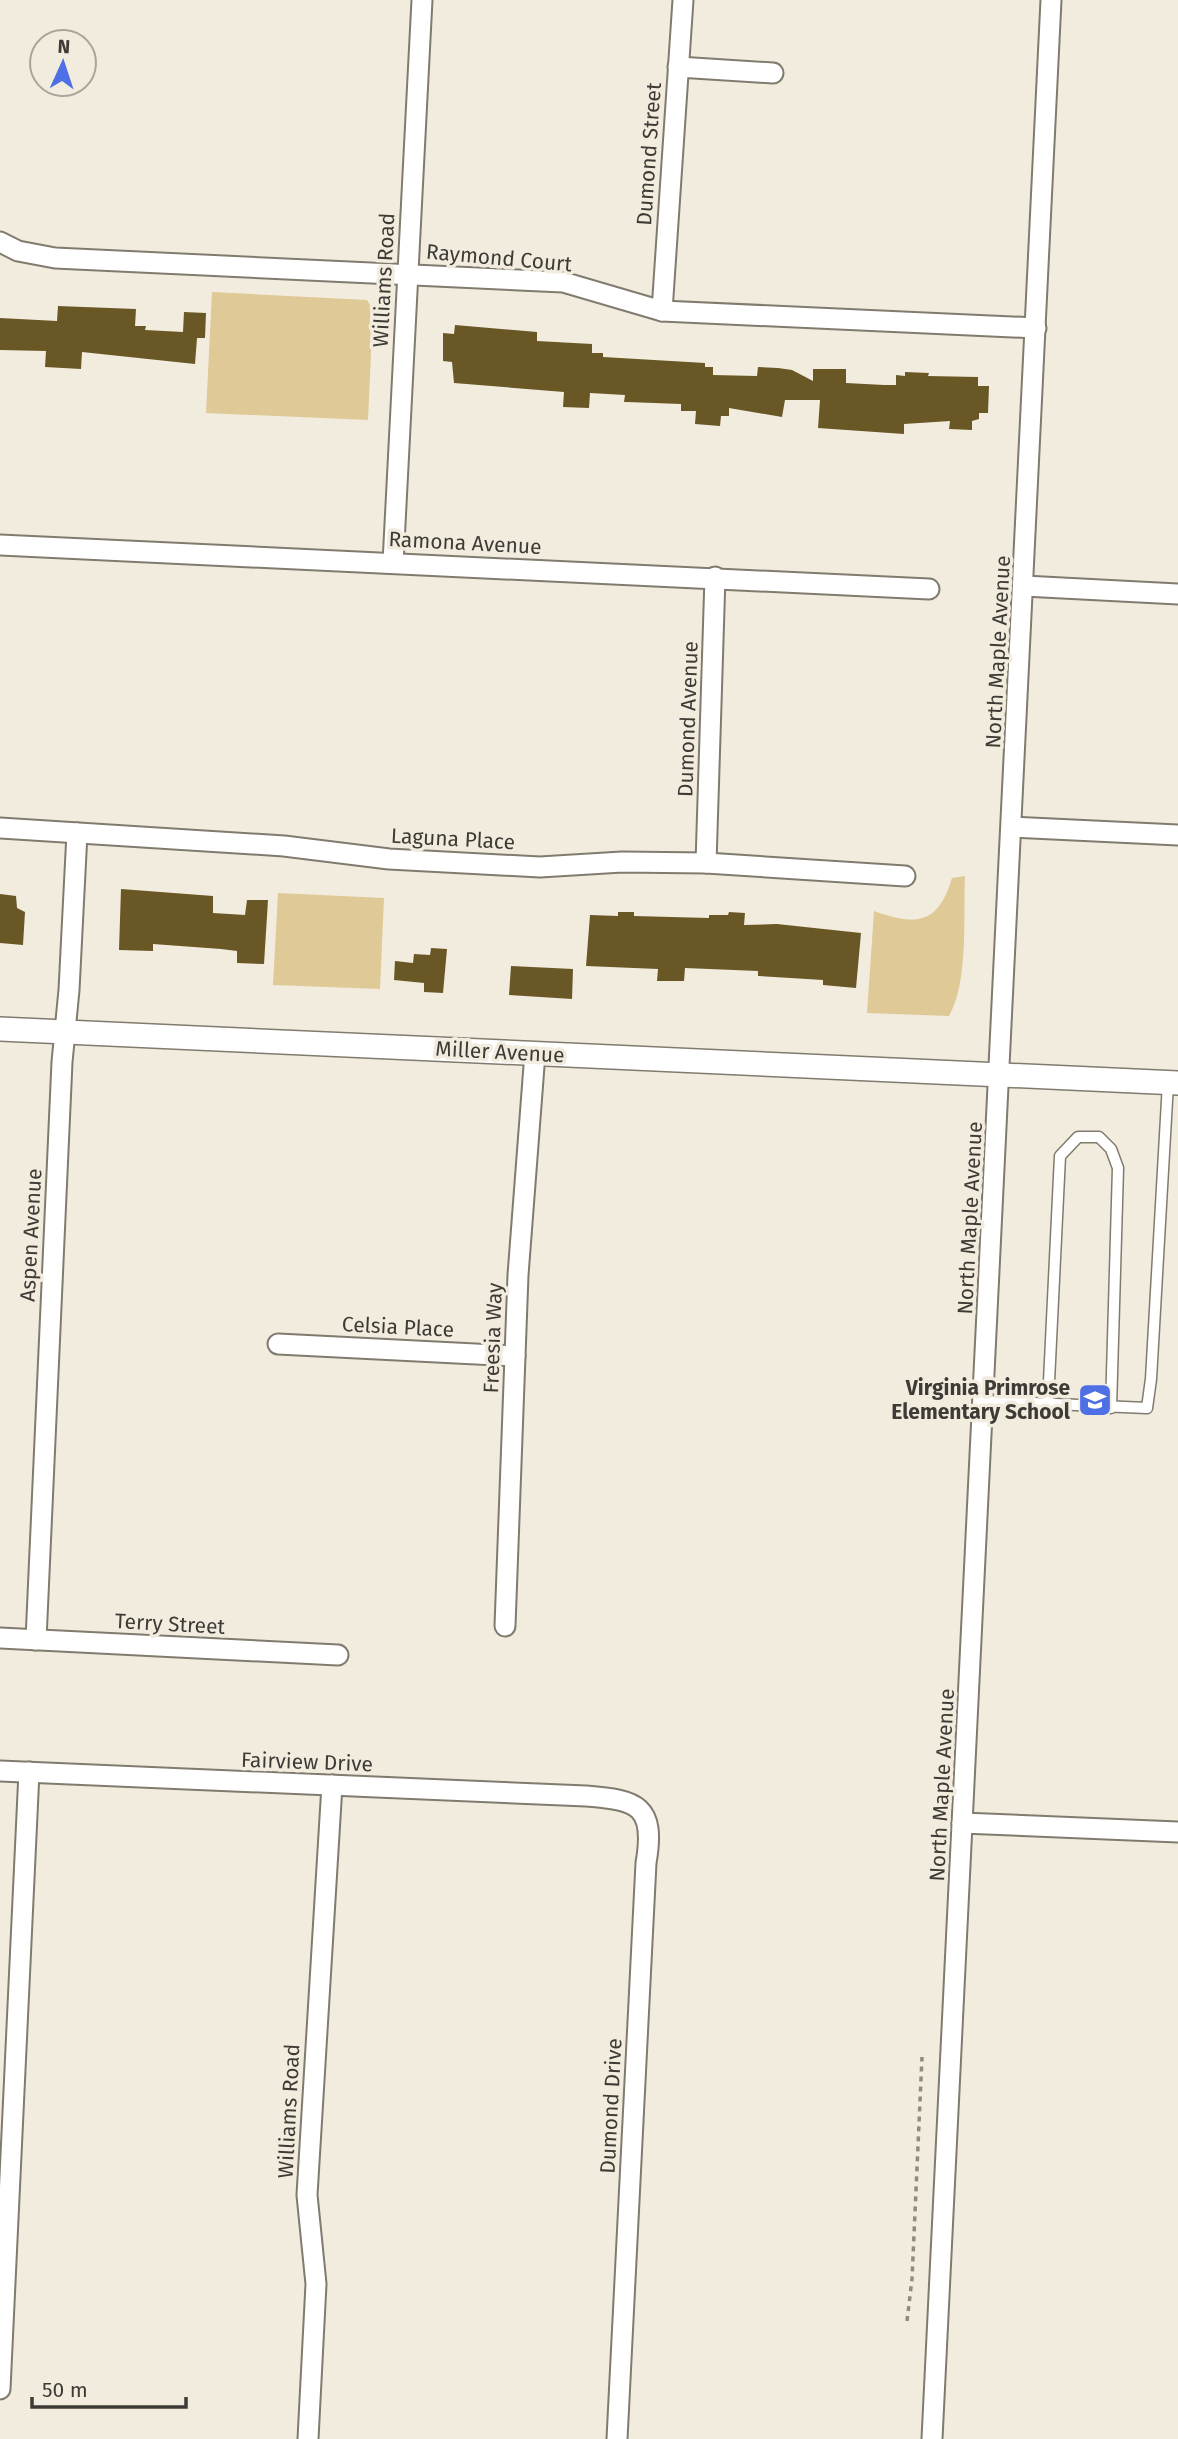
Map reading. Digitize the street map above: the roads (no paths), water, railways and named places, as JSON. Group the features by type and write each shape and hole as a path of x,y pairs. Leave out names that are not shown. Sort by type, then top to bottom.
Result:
{"street":[{"name":"Williams Road","path":"393,563 422,0"},
{"name":"Dumond Street","path":"662,311 682,0"},
{"name":"North Maple Avenue","path":"932,2439 1051,0"},
{"path":"678,67 773,74"},
{"name":"Raymond Court","path":"0,242 18,251 55,258 563,282 662,311 1036,328"},
{"name":"Ramona Avenue","path":"0,545 929,589"},
{"name":"Dumond Avenue","path":"706,863 715,577"},
{"path":"1024,586 1178,594"},
{"path":"1012,827 1178,835"},
{"name":"Laguna Place","path":"0,828 284,846 389,859 540,867 622,862 706,863 905,876"},
{"name":"Aspen Avenue","path":"36,1640 64,1031 69,990 77,833"},
{"name":"Miller Avenue","path":"1,1028 1173,1083"},
{"name":"Freesia Way","path":"505,1626 515,1356 535,1053"},
{"name":"Celsia Place","path":"278,1344 515,1356"},
{"name":"Terry Street","path":"0,1638 338,1655"},
{"name":"Fairview Drive","path":"0,1771 612,1798"},
{"path":"0,2389 29,1772"},
{"name":"Williams Road","path":"308,2439 316,2284 307,2195 332,1786"},
{"name":"Dumond Drive","path":"612,1798 628,1801 640,1810 651,1835 646,1863 617,2439"},
{"path":"962,1823 1178,1832"}],"lane":[{"path":"984,1401 1147,1408 1173,1083"},
{"path":"1048,1402 1060,1156 1079,1137 1099,1137 1111,1149 1118,1168 1111,1408"}],"place":[{"name":"Virginia Primrose Elementary School","path":"1095,1400"}]}
